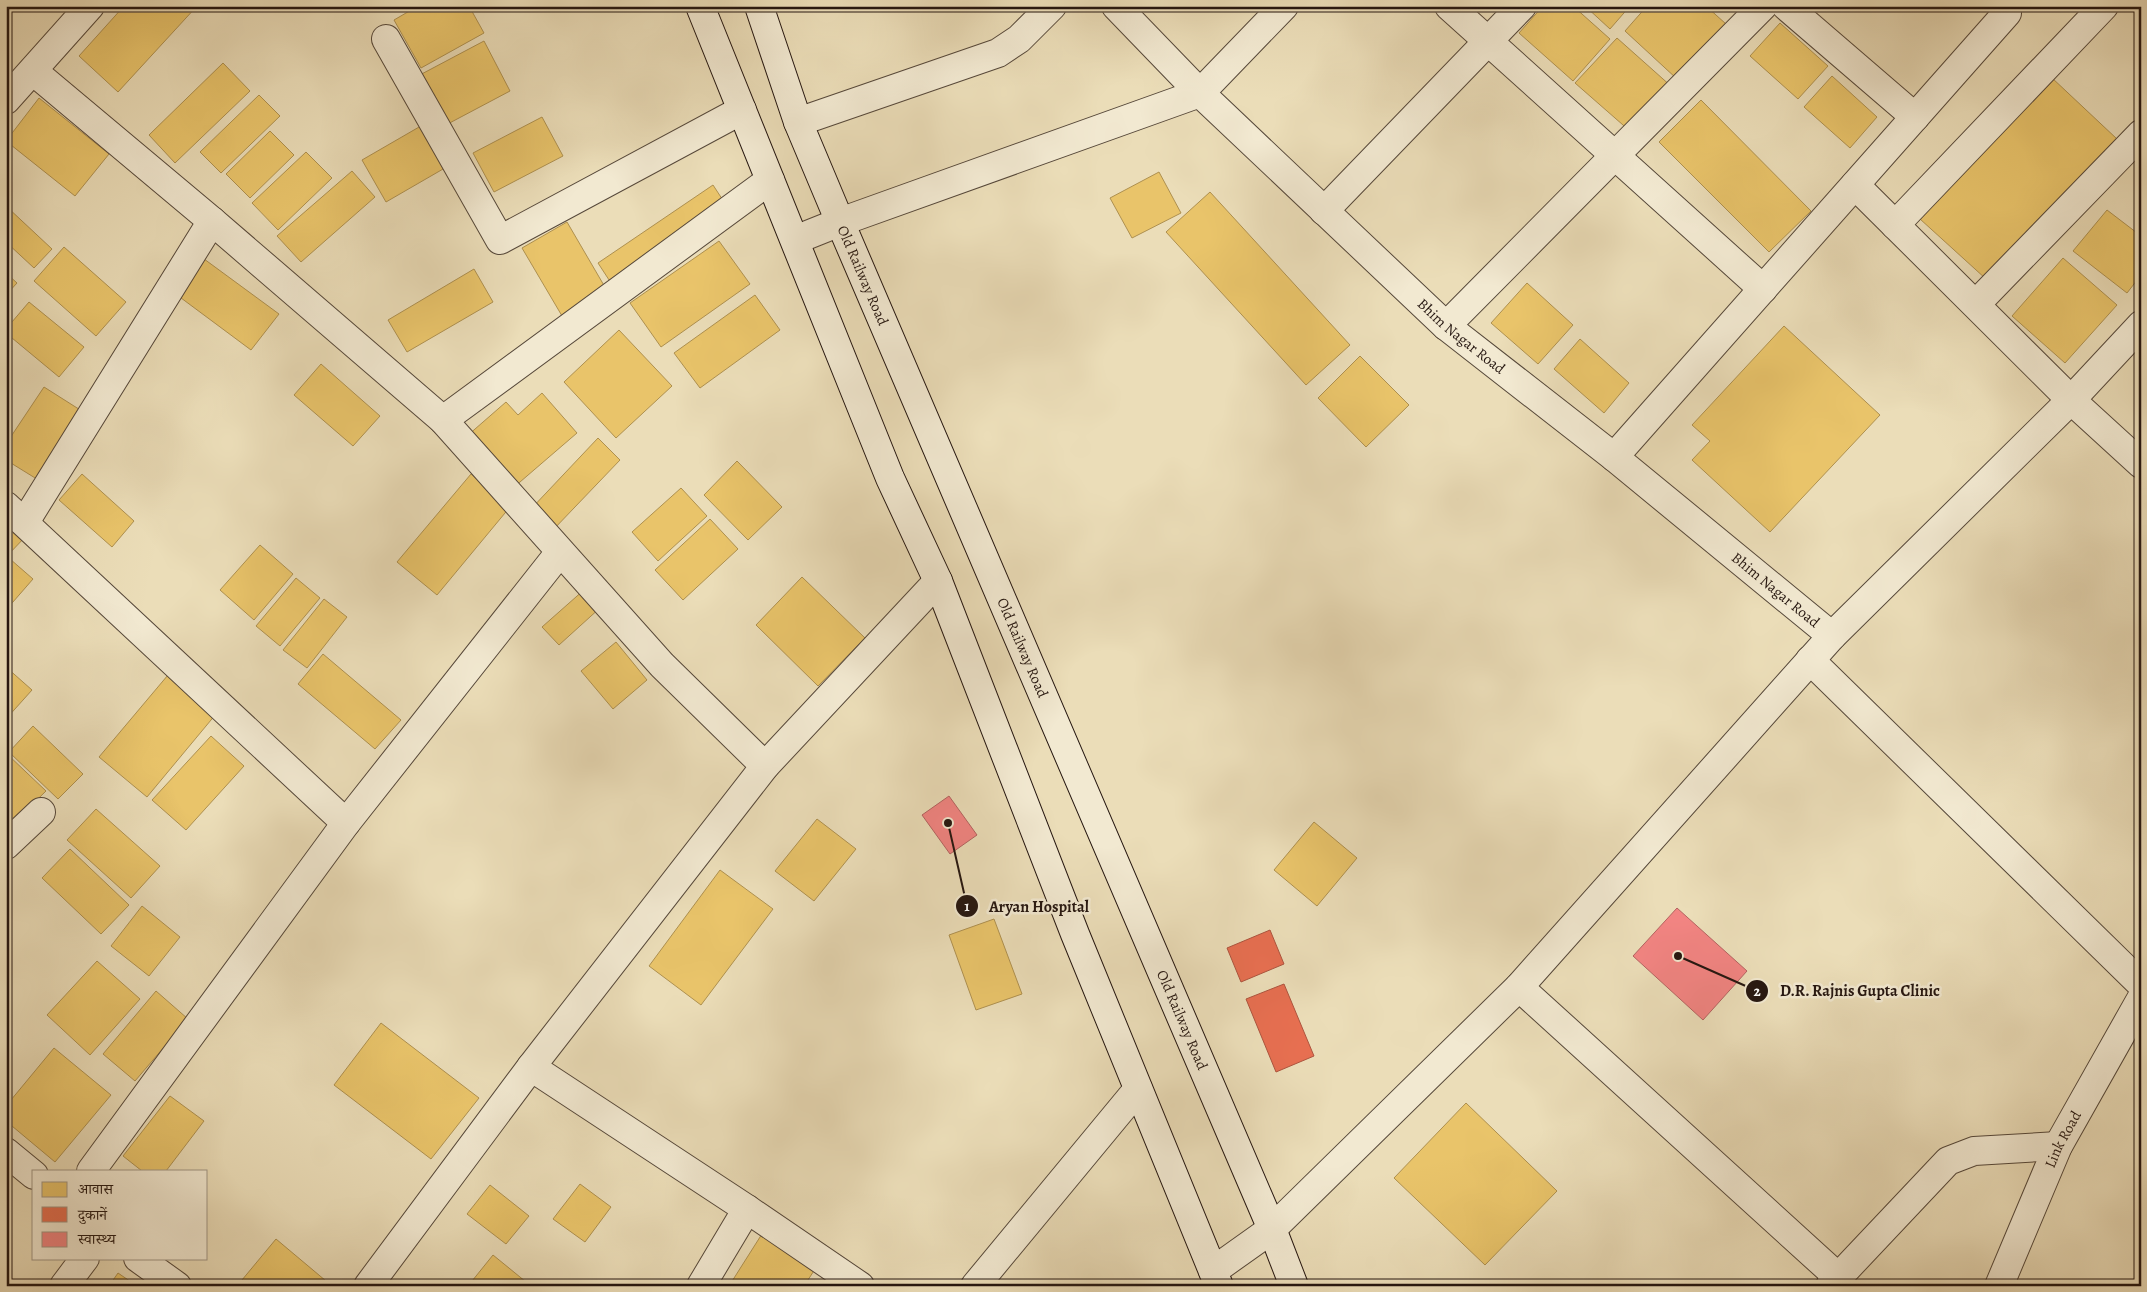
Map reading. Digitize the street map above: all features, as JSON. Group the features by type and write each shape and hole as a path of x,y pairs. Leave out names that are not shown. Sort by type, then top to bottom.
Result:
{"street":[{"path":"6,100 90,6"},
{"path":"700,6 890,478 938,581 1075,934 1216,1278 1272,1229 1519,987 1832,636 2071,400 2141,325"},
{"name":"Old Railway Road","path":"759,6 798,122 1272,1229 1294,1286"},
{"path":"798,122 998,52 1019,39 1052,6"},
{"name":"Bhim Nagar Road","path":"1116,6 1200,93 1446,326 1614,457 1832,636"},
{"path":"794,240 1200,93 1284,6"},
{"path":"1449,6 1763,289"},
{"path":"1324,211 1522,6"},
{"path":"1446,326 1763,6"},
{"path":"1786,6 1915,117"},
{"path":"1896,225 2104,6"},
{"path":"1614,457 2007,13"},
{"path":"386,39 500,240 742,110"},
{"path":"33,71 212,221 443,420 662,665 765,766"},
{"path":"1976,304 2141,134"},
{"path":"443,420 770,180"},
{"path":"1855,185 2071,400 2141,464"},
{"path":"212,221 15,514 346,823"},
{"path":"92,1170 346,823 560,552"},
{"path":"368,1286 531,1067 765,766 938,581"},
{"path":"1810,660 2141,984"},
{"path":"6,845 40,812"},
{"path":"1519,987 1834,1281 1948,1161 1974,1151 2058,1146"},
{"name":"Link Road","path":"1999,1286 2058,1146 2141,999"},
{"path":"531,1067 860,1286"},
{"path":"975,1286 1138,1089"},
{"path":"6,1152 32,1172"},
{"path":"700,1286 747,1209"},
{"path":"64,1286 84,1260"},
{"path":"141,1260 177,1286"}],"building: आवास":[{"path":"124,6 197,6 118,92 79,56"},
{"path":"418,6 469,6 484,33 421,68 394,20"},
{"path":"1543,6 1573,6 1610,39 1573,81 1519,33"},
{"path":"1585,6 1630,6 1610,29"},
{"path":"1647,6 1706,6 1726,24 1677,79 1625,31"},
{"path":"1780,23 1828,66 1798,99 1750,56"},
{"path":"1617,38 1672,87 1631,132 1575,83"},
{"path":"484,41 510,91 442,127 416,77"},
{"path":"223,63 250,91 175,163 149,135"},
{"path":"1832,76 1877,117 1850,148 1804,107"},
{"path":"2051,77 2117,139 1986,279 1920,219"},
{"path":"259,95 280,116 221,173 200,152"},
{"path":"39,98 109,154 75,196 6,141"},
{"path":"1701,100 1811,211 1769,252 1659,142"},
{"path":"542,117 563,156 494,192 473,153"},
{"path":"426,123 450,165 386,202 362,160"},
{"path":"270,131 294,155 250,198 226,174"},
{"path":"306,152 332,178 278,230 252,203"},
{"path":"352,171 375,197 301,262 277,236"},
{"path":"1159,172 1181,213 1132,238 1110,198"},
{"path":"713,185 728,208 613,286 598,263"},
{"path":"1210,192 1350,345 1306,385 1166,232"},
{"path":"6,206 52,249 34,268 6,242"},
{"path":"2107,210 2141,236 2141,275 2127,293 2073,251"},
{"path":"567,222 609,294 565,321 522,248"},
{"path":"719,241 750,284 661,347 630,303"},
{"path":"64,247 126,302 96,336 34,281"},
{"path":"200,256 279,314 251,350 173,292"},
{"path":"2063,258 2117,305 2065,363 2012,316"},
{"path":"474,269 493,302 407,352 388,320"},
{"path":"6,273 17,283 6,295"},
{"path":"1527,283 1573,325 1538,364 1491,323"},
{"path":"755,295 780,330 700,388 674,353"},
{"path":"29,302 84,347 59,377 6,333 6,329"},
{"path":"1784,326 1880,415 1770,532 1692,460 1710,441 1692,425"},
{"path":"619,330 672,386 616,438 564,382"},
{"path":"1580,339 1629,383 1604,413 1554,369"},
{"path":"1360,356 1409,405 1366,447 1318,398"},
{"path":"321,364 380,416 353,446 294,395"},
{"path":"44,387 85,413 40,481 6,460 6,444"},
{"path":"542,393 577,433 513,488 467,436 506,402 518,415"},
{"path":"598,438 620,460 552,531 530,510"},
{"path":"737,461 782,507 748,540 704,495"},
{"path":"82,474 134,521 112,547 59,500"},
{"path":"471,474 510,507 437,595 397,562"},
{"path":"681,488 707,516 658,561 632,532"},
{"path":"6,516 27,535 6,557"},
{"path":"710,519 738,549 683,600 655,570"},
{"path":"260,545 293,574 254,620 220,590"},
{"path":"10,559 33,579 6,610 6,563"},
{"path":"802,577 865,638 818,686 756,625"},
{"path":"296,578 320,598 280,646 256,626"},
{"path":"585,589 601,607 559,645 542,627"},
{"path":"324,599 347,617 307,668 283,650"},
{"path":"616,642 647,680 613,709 581,671"},
{"path":"323,654 401,720 375,749 298,684"},
{"path":"6,667 32,690 6,719"},
{"path":"168,675 216,714 147,797 99,757"},
{"path":"33,726 83,774 58,799 9,752"},
{"path":"211,736 244,766 186,830 152,800"},
{"path":"6,753 46,791 6,830"},
{"path":"96,809 160,866 131,898 67,840"},
{"path":"817,819 856,849 814,901 775,871"},
{"path":"1314,822 1357,858 1317,906 1274,870"},
{"path":"70,849 129,905 101,934 42,878"},
{"path":"720,870 773,909 701,1005 649,966"},
{"path":"142,906 180,937 149,976 111,946"},
{"path":"994,919 1022,994 976,1010 949,935"},
{"path":"97,961 140,999 90,1055 47,1015"},
{"path":"156,991 188,1019 135,1081 103,1054"},
{"path":"381,1023 479,1098 431,1159 334,1085"},
{"path":"54,1048 111,1095 55,1162 6,1121 6,1106"},
{"path":"170,1096 204,1121 167,1170 141,1170 123,1156"},
{"path":"1466,1103 1557,1191 1485,1265 1394,1178"},
{"path":"580,1184 611,1207 585,1242 553,1219"},
{"path":"490,1185 529,1216 506,1244 467,1214"},
{"path":"767,1226 821,1260 804,1286 729,1286"},
{"path":"276,1239 332,1286 237,1286"},
{"path":"493,1255 531,1286 468,1286"},
{"path":"118,1273 137,1286 109,1286"}],"building: दुकानें":[{"path":"1270,930 1284,964 1241,982 1227,948"},
{"path":"1284,984 1314,1056 1276,1072 1246,999"}],"building: स्वास्थ्य":[{"path":"949,796 977,835 950,854 922,815"},
{"path":"1677,908 1747,971 1703,1020 1633,956"}],"place":[{"name":"Aryan Hospital","path":"948,823"},
{"name":"D.R. Rajnis Gupta Clinic","path":"1678,956"}]}
